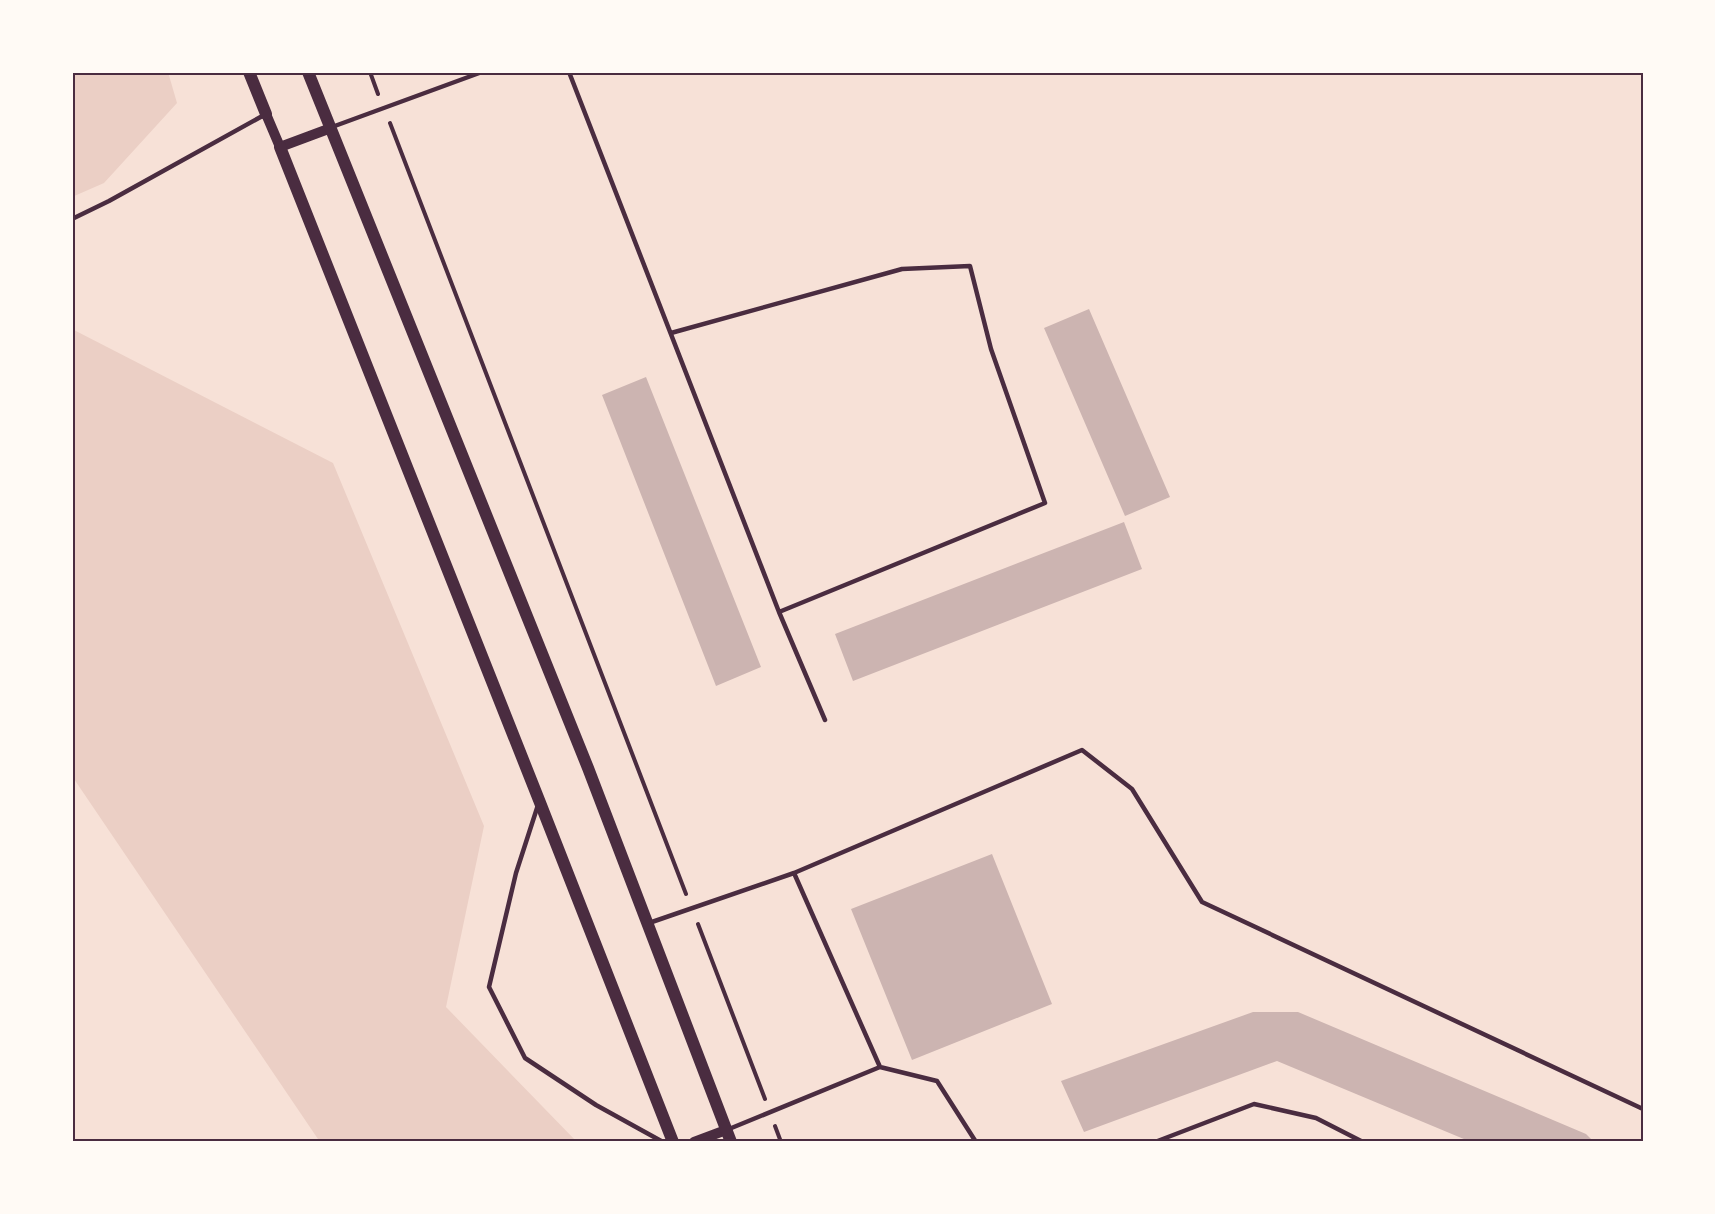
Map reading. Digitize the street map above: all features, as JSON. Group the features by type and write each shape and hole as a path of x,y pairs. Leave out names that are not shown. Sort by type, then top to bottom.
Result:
{"main road":[{"path":"249,72 266,114"},
{"path":"308,72 648,923 729,1136"},
{"path":"280,147 673,1142"}],"street":[{"path":"266,114 280,147 331,128"},
{"path":"694,1142 729,1136"}],"lane":[{"path":"331,128 482,72"},
{"path":"569,72 779,612 825,720"},
{"path":"72,219 266,114"},
{"path":"670,333 902,268 970,266 991,349 1045,503 779,612"},
{"path":"648,923 794,873 1082,750 1132,789 1202,902 1643,1109"},
{"path":"539,800 516,873 489,987 525,1058 596,1105 663,1142"},
{"path":"794,873 880,1067"},
{"path":"729,1136 770,1113 880,1067 937,1081 976,1142"},
{"path":"1155,1142 1254,1104 1316,1119 1363,1142"}],"path":[{"path":"370,72 781,1142"}],"shaded area":[{"path":"72,72 168,72 177,103 104,183 72,197"},
{"path":"72,329 333,463 484,826 446,1007 577,1142 320,1142 72,776"}],"building":[{"path":"1089,309 1170,497 1125,516 1044,328"},
{"path":"646,377 761,667 716,686 602,395"},
{"path":"1124,522 1142,569 853,681 835,634"},
{"path":"992,854 1052,1004 912,1060 851,909"},
{"path":"1253,1012 1298,1012 1586,1134 1594,1142 1471,1142 1277,1061 1084,1132 1061,1081"}]}
